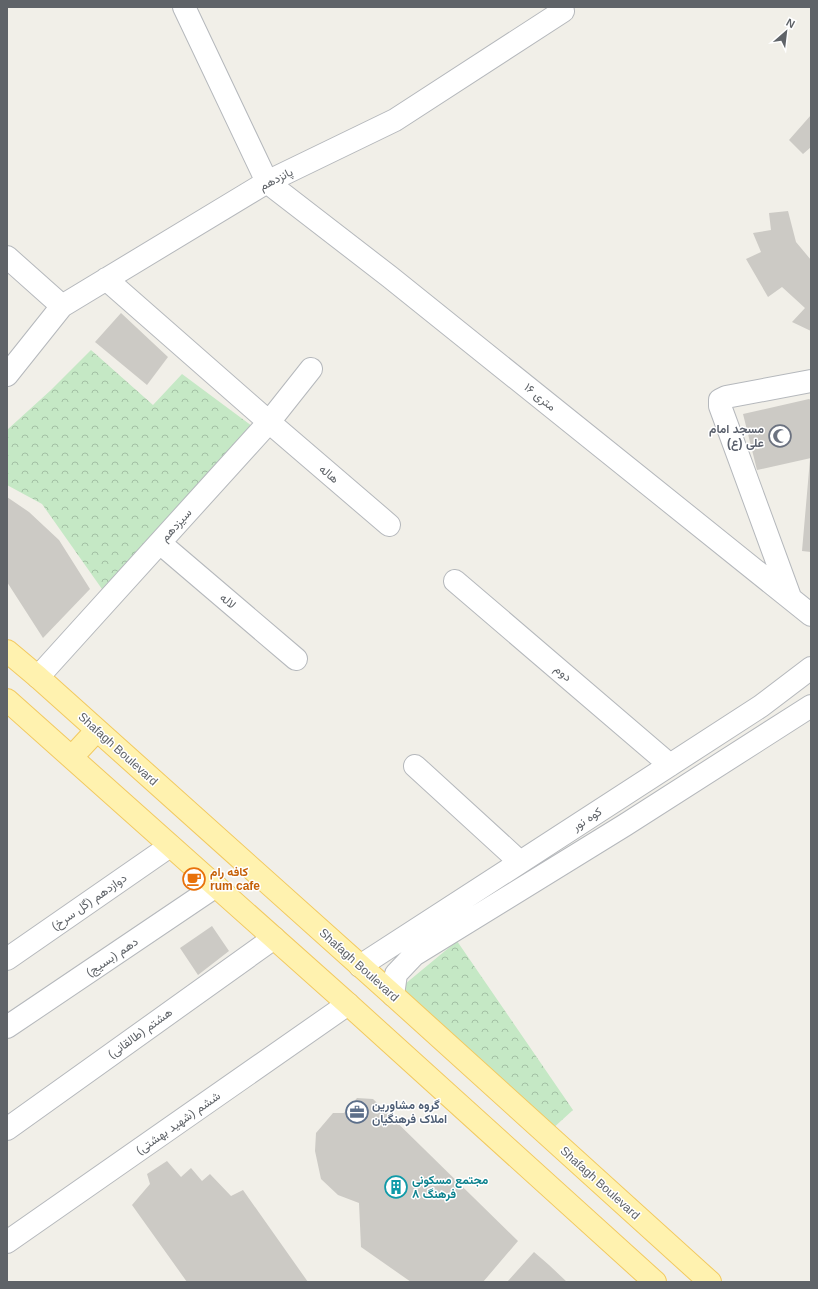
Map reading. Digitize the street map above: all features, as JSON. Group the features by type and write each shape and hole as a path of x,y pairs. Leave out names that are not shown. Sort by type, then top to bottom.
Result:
{"main road":[{"name":"Shafagh Boulevard","path":"7,651 38,677 393,995 710,1282"},
{"path":"7,700 348,1004 655,1282"},
{"path":"72,758 97,730"}],"street":[{"path":"184,7 267,182"},
{"name":"پانزدهم","path":"7,375 62,306 267,182 395,120 563,11 561,7"},
{"name":"۱۶ متری","path":"267,182 397,282 811,615"},
{"path":"7,257 62,306"},
{"name":"هاله","path":"106,279 268,422 390,525"},
{"name":"سیزدهم","path":"38,677 268,422 311,369"},
{"path":"790,597 720,406 720,400 726,397 811,381"},
{"name":"لاله","path":"160,543 296,659"},
{"name":"دوم","path":"455,581 670,765"},
{"name":"کوه نور","path":"360,966 761,706 811,668"},
{"name":"کوه نور","path":"393,995 396,974 414,955 811,706"},
{"path":"414,766 520,862"},
{"name":"دوازدهم (گل سرخ)","path":"7,959 170,846"},
{"name":"دهم (بسیج)","path":"7,1027 216,886"},
{"name":"هشتم (طالقانی)","path":"7,1128 274,938"},
{"path":"382,952 383,962 390,968 402,968"},
{"name":"ششم (شهید بهشتی)","path":"7,1242 348,1004"}],"green space":[{"path":"91,350 153,405 182,374 252,426 102,589 42,504 7,485 7,430 51,390"},
{"path":"457,941 573,1110 551,1130 399,989"}],"building":[{"path":"811,115 811,147 803,154 789,140"},
{"path":"788,211 796,242 811,260 811,331 792,322 805,308 782,287 768,297 746,259 761,252 753,233 771,230 769,213"},
{"path":"121,313 168,357 147,385 95,342"},
{"name":"مسجد امام علی (ع)","path":"809,399 811,400 811,458 757,470 743,414"},
{"path":"811,459 811,552 802,551"},
{"path":"7,497 29,512 59,540 90,589 43,638 7,582"},
{"path":"212,926 229,951 198,975 180,948"},
{"name":"مجتمع مسکونی فرهنگ ۸","path":"357,1098 373,1099 518,1241 483,1282 411,1282 361,1247 359,1203 338,1195 321,1179 315,1151 316,1133 333,1113 344,1113"},
{"path":"167,1161 181,1177 191,1168 202,1181 210,1174 231,1196 243,1190 308,1282 187,1282 132,1205 150,1184 147,1174"},
{"path":"534,1252 549,1265 567,1282 507,1282"}],"place":[{"name":"مسجد امام علی (ع)","path":"780,436"},
{"name":"کافه رام rum cafe","path":"194,879"},
{"name":"گروه مشاورین املاک فرهنگیان","path":"357,1112"},
{"name":"مجتمع مسکونی فرهنگ ۸","path":"396,1187"}]}
